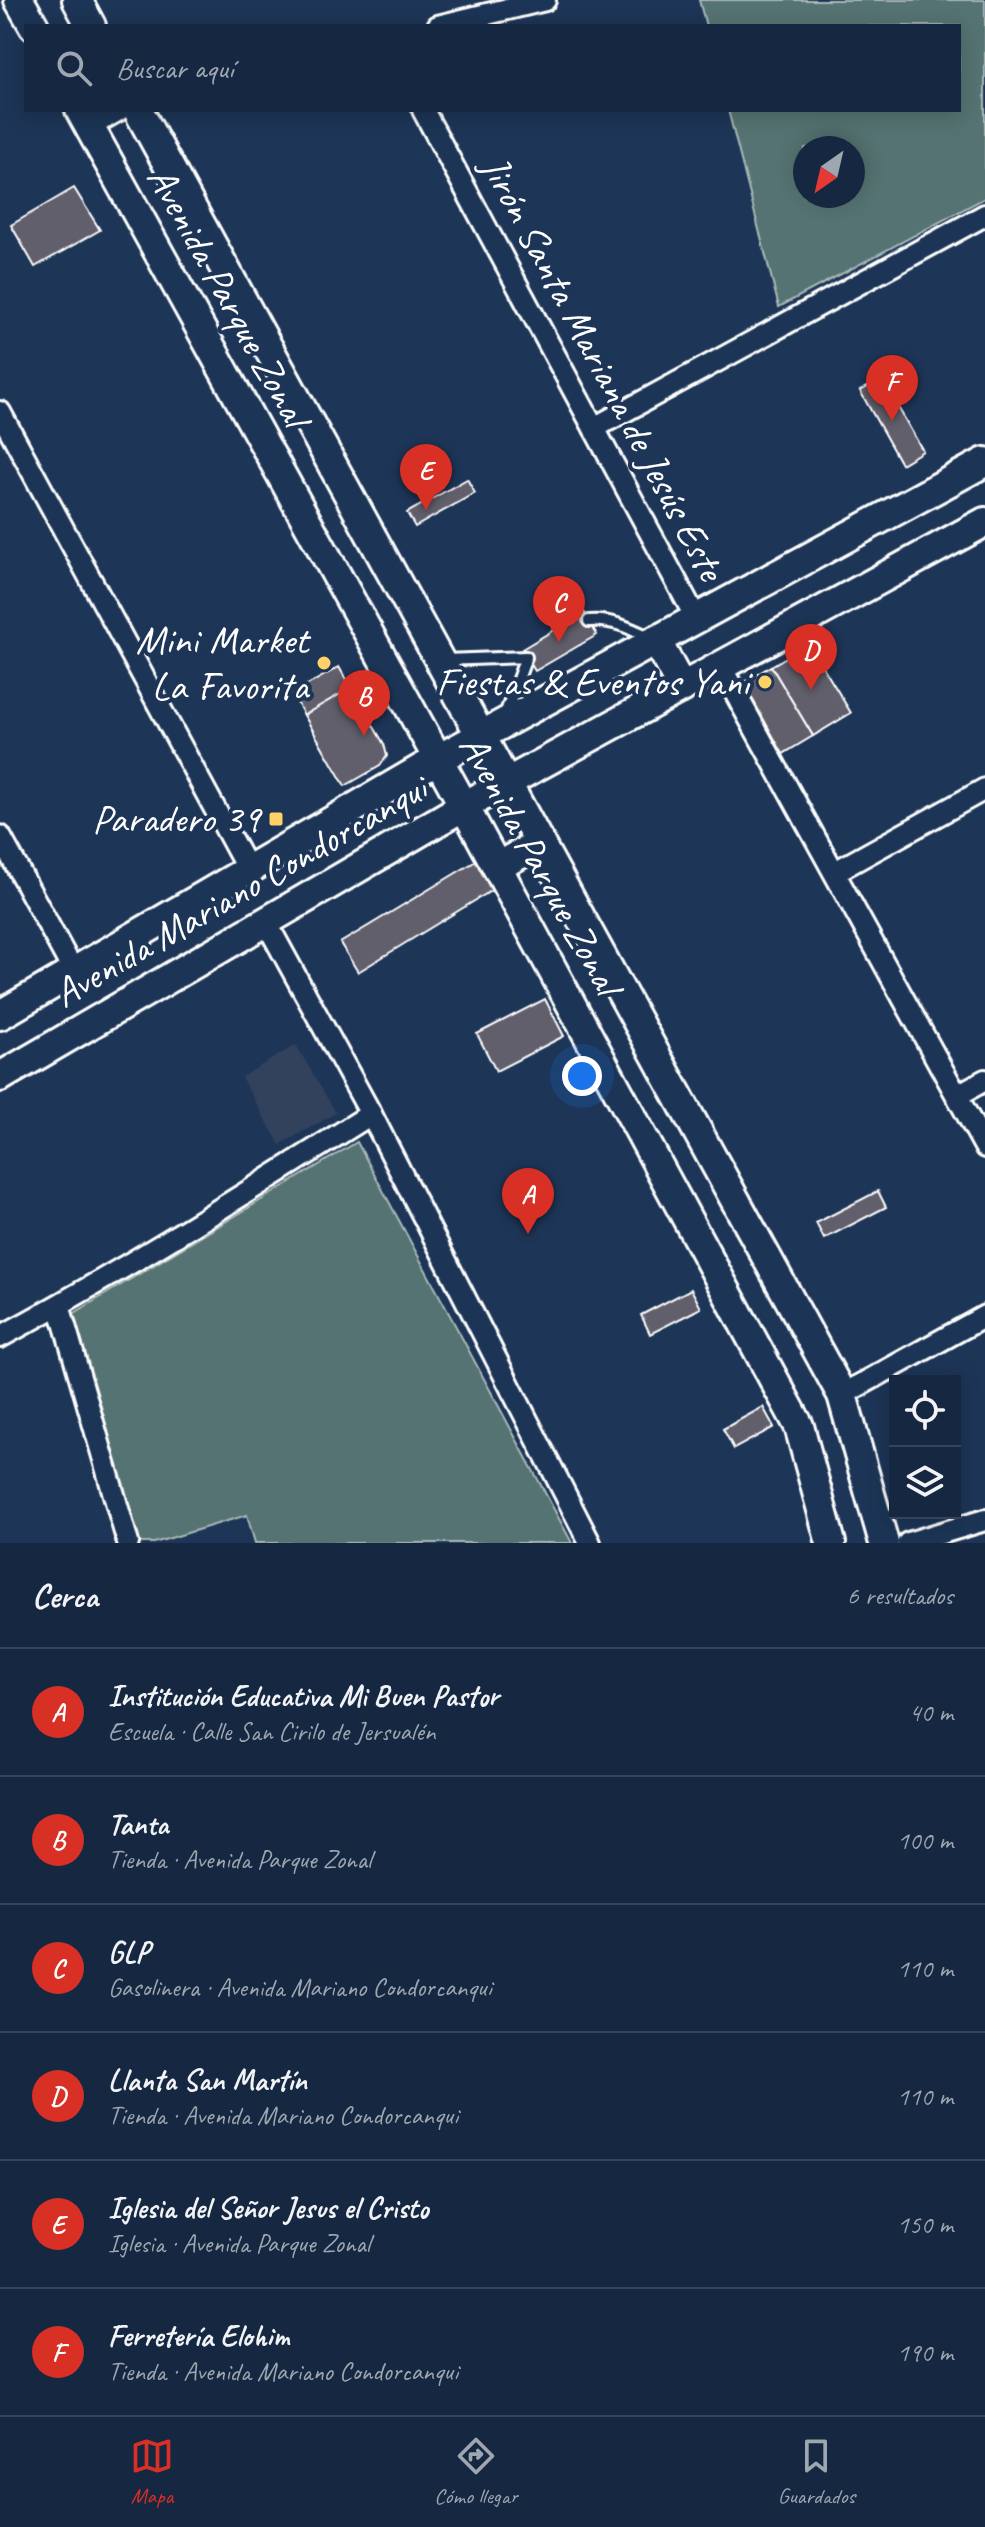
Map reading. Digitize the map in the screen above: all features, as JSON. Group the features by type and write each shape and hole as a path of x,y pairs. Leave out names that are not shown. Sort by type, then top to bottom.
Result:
{"main road":[{"path":"19,0 33,24"},
{"path":"77,0 90,24"},
{"name":"Avenida Parque Zonal","path":"139,112 440,660 491,730 507,783 842,1395 884,1543"},
{"name":"Avenida Parque Zonal","path":"85,119 464,806 799,1426 831,1543"},
{"name":"Avenida Mariano Condorcanqui","path":"0,1015 438,759 985,462"},
{"name":"Avenida Mariano Condorcanqui","path":"0,1077 464,806 985,522"},
{"path":"656,640 682,688"},
{"path":"497,867 540,843"}],"street":[{"path":"446,24 545,0"},
{"path":"85,119 111,112"},
{"name":"Jirón Santa Mariana de Jesús Este","path":"424,112 696,618"},
{"path":"594,428 985,215"},
{"path":"0,412 248,870"},
{"path":"721,667 985,1147"},
{"path":"835,872 985,789"},
{"path":"0,836 74,972"},
{"path":"266,922 371,1114 590,1543"},
{"path":"958,1095 985,1080"},
{"path":"0,1337 59,1305 371,1114"},
{"path":"59,1305 128,1543"},
{"path":"842,1395 985,1316"},
{"path":"908,1543 985,1520"}],"lane":[{"path":"589,621 618,623 656,640"},
{"path":"440,660 526,657 491,730"}],"shaded area":[{"path":"296,1045 336,1113 280,1145 241,1077"}],"green space":[{"path":"699,0 985,0 985,198 779,307 729,112 961,112 961,24 705,24"},
{"path":"357,1142 572,1543 255,1543 247,1515 154,1543 139,1543 73,1314"}],"building":[{"path":"74,188 100,230 35,267 11,225"},
{"path":"882,379 923,451 901,464 860,391"},
{"path":"467,479 475,493 415,527 407,513"},
{"path":"584,612 597,635 535,671 522,649"},
{"path":"809,644 851,713 813,736 771,666"},
{"path":"771,666 813,736 783,754 743,683"},
{"path":"339,667 351,688 304,715 292,694"},
{"path":"351,688 384,744 387,756 380,766 345,786 304,715"},
{"path":"476,861 494,889 358,972 340,943"},
{"path":"545,999 564,1036 496,1071 477,1034"},
{"path":"878,1191 886,1207 824,1239 816,1223"},
{"path":"691,1289 701,1308 650,1334 641,1315"},
{"path":"763,1407 774,1427 734,1449 723,1429"}],"place":[{"name":"Ferretería Elohim","path":"892,421"},
{"name":"Iglesia del Señor Jesus el Cristo","path":"426,510"},
{"name":"GLP","path":"559,642"},
{"name":"Mini Market La Favorita","path":"324,663"},
{"name":"Fiestas & Eventos Yani","path":"765,682"},
{"name":"Llanta San Martín","path":"811,690"},
{"name":"Tanta","path":"364,736"},
{"name":"Paradero 39","path":"276,819"},
{"name":"Institución Educativa Mi Buen Pastor","path":"528,1234"}]}
